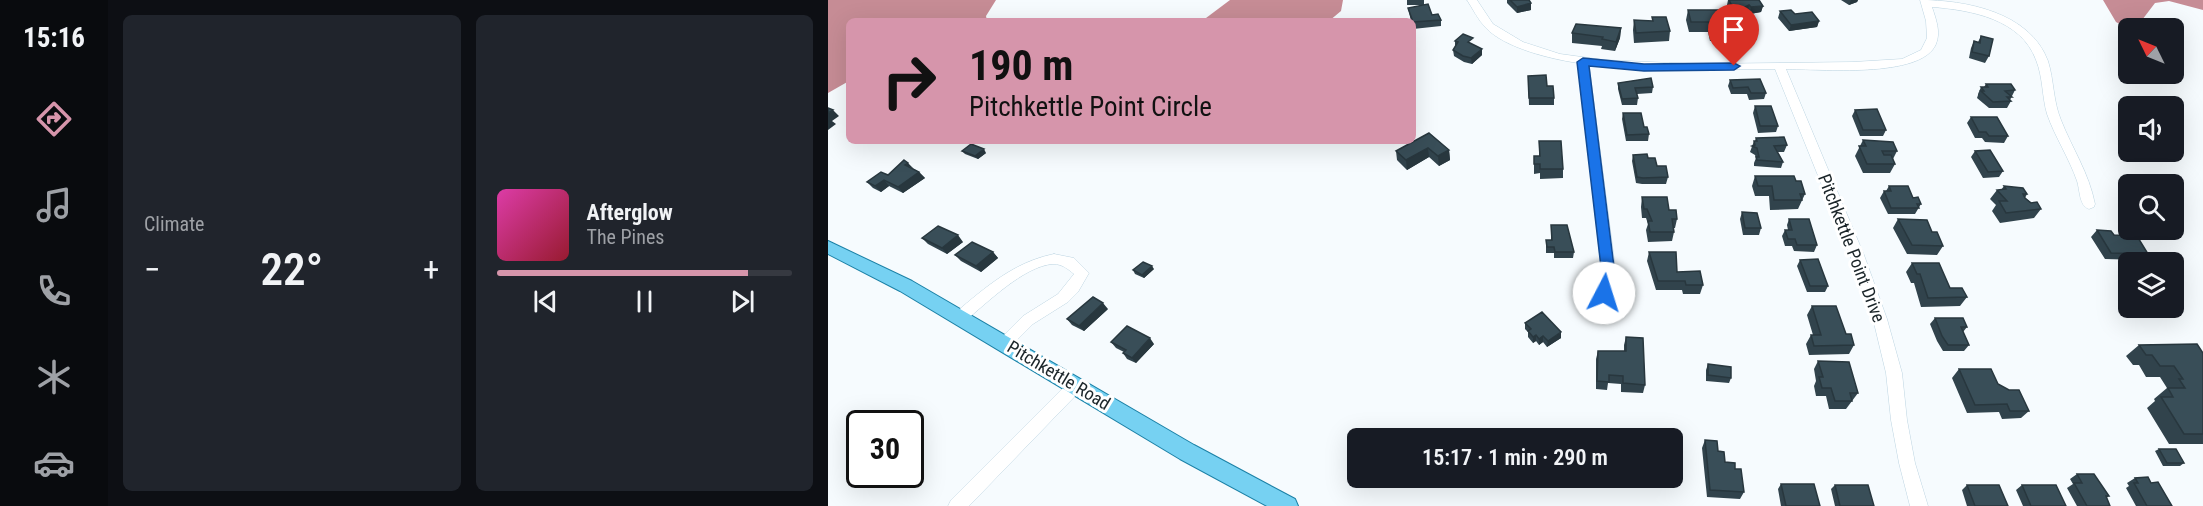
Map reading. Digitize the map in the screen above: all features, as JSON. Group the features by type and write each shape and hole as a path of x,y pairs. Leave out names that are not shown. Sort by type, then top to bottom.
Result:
{"main road":[{"name":"Pitchkettle Road","path":"828,247 864,263 960,317 1187,452 1288,506"}],"street":[{"path":"1472,0 1480,17 1499,33 1541,51 1583,62 1644,67 1892,64 1914,59 1928,50 1934,36 1925,2 1960,7 1997,18 2016,28 2033,45 2043,62 2054,117 2084,177 2089,204"},
{"path":"1583,62 1608,267 1604,293 1596,308"},
{"name":"Pitchkettle Point Drive","path":"1779,66 1857,255 1880,319 1894,373 1905,453 1919,506"},
{"path":"960,317 1025,266 1059,260 1077,266 1082,273 1066,297 1055,306 1036,314 1005,343"},
{"path":"957,506 1076,385"}],"shaded area":[{"path":"828,0 996,0 986,18 846,18 846,83 828,93"},
{"path":"1230,0 1343,0 1341,11 1333,18 1206,18"},
{"path":"2103,0 2203,0 2203,10 2169,1 2155,3 2144,18 2118,18 2118,23"}],"building":[{"path":"1510,0 1529,0 1531,3 1517,7"},
{"path":"1729,0 1759,0 1763,6 1751,7 1749,5 1743,8 1747,14 1737,16"},
{"path":"1428,4 1432,15 1438,14 1441,20 1416,22 1416,18 1412,18 1408,8"},
{"path":"1688,10 1719,10 1726,31 1713,31 1710,22 1691,22"},
{"path":"1791,10 1795,14 1812,12 1819,21 1791,25 1780,11"},
{"path":"1652,17 1666,17 1670,31 1636,33 1634,20 1653,21"},
{"path":"1576,24 1621,28 1616,42 1602,39 1603,37 1572,33"},
{"path":"1463,34 1473,38 1468,42 1482,49 1471,58 1453,50 1458,42 1455,41"},
{"path":"1981,36 1993,39 1989,56 1972,52 1974,41 1980,43"},
{"path":"1546,75 1547,86 1553,86 1554,98 1529,98 1528,76"},
{"path":"1651,78 1653,87 1635,88 1638,98 1622,99 1618,83"},
{"path":"1760,79 1766,93 1751,93 1748,87 1733,88 1730,80"},
{"path":"1986,84 2011,84 2015,90 2005,91 2012,97 2007,97 2011,101 1993,102 1981,91 1984,91 1981,87 1988,87"},
{"path":"1755,106 1771,106 1778,126 1760,126"},
{"path":"1877,109 1886,130 1863,130 1855,110"},
{"path":"1623,113 1641,113 1644,127 1647,127 1649,134 1627,135"},
{"path":"1971,117 1997,117 2008,136 1989,136 1986,132 1979,132"},
{"path":"1429,133 1449,150 1438,156 1428,148 1406,160 1396,151 1409,144 1416,144 1416,140"},
{"path":"1784,137 1787,145 1774,146 1783,162 1757,160 1756,157 1759,157 1757,148 1752,146 1755,145 1754,141 1757,141 1756,138"},
{"path":"1863,140 1893,142 1897,151 1882,151 1884,155 1891,155 1895,164 1867,164 1859,146 1866,146"},
{"path":"1539,141 1561,141 1563,169 1540,169 1540,164 1534,164 1534,156 1540,156"},
{"path":"971,144 984,149 975,156 962,151"},
{"path":"1990,150 2003,171 1988,172 1975,151"},
{"path":"1647,154 1648,158 1655,158 1657,166 1666,166 1668,177 1637,177 1633,155"},
{"path":"904,160 908,163 905,165 919,172 898,187 884,180 875,186 867,182 881,172 888,175"},
{"path":"1755,176 1794,176 1796,181 1801,181 1805,194 1800,194 1802,200 1774,200 1772,186 1758,186"},
{"path":"1889,186 1908,186 1913,198 1918,197 1921,204 1917,204 1919,208 1891,208 1884,191 1891,191"},
{"path":"2004,186 2023,188 2027,194 2023,194 2025,198 2031,203 2037,202 2041,209 2006,213 1999,201 2007,201 1997,190 2006,189"},
{"path":"1642,197 1667,197 1669,210 1676,210 1677,219 1672,219 1674,232 1650,232 1648,221 1652,221 1647,209 1644,209"},
{"path":"1742,212 1757,213 1761,228 1745,228"},
{"path":"1789,219 1809,219 1817,245 1797,245 1795,239 1788,239 1785,230 1792,230"},
{"path":"1898,219 1927,220 1932,232 1937,232 1943,246 1912,245"},
{"path":"1551,225 1567,225 1574,252 1555,252 1554,247 1547,247 1546,240 1552,240"},
{"path":"938,226 958,235 942,248 922,238"},
{"path":"2097,230 2111,231 2114,235 2118,235 2118,240 2139,240 2147,252 2118,252 2111,253"},
{"path":"972,242 993,252 976,266 955,255"},
{"path":"1649,252 1676,252 1677,272 1700,271 1703,285 1686,285 1685,281 1658,281"},
{"path":"1818,259 1828,286 1810,286 1800,260"},
{"path":"1143,262 1152,266 1142,275 1133,270"},
{"path":"1912,263 1939,263 1950,288 1962,288 1967,297 1928,298 1920,274 1917,274"},
{"path":"1093,297 1103,303 1079,326 1067,319"},
{"path":"1812,306 1836,306 1846,334 1851,334 1854,345 1814,346 1811,335 1821,335"},
{"path":"1542,312 1561,332 1548,341 1543,336 1539,339 1536,335 1533,337 1528,331 1531,329 1525,323"},
{"path":"1935,318 1963,318 1967,327 1961,327 1969,345 1948,345"},
{"path":"1127,326 1150,338 1132,358 1123,353 1126,350 1111,342"},
{"path":"1626,337 1643,338 1645,385 1623,383 1623,376 1609,375 1609,382 1597,381 1598,351 1626,351"},
{"path":"2197,344 2203,353 2203,434 2184,434 2161,397 2173,397 2168,388 2185,388 2179,379 2183,379 2174,366 2160,366 2152,355 2146,355 2139,345"},
{"path":"1818,361 1849,362 1858,393 1850,393 1852,401 1835,401 1831,388 1822,388 1819,377 1823,377"},
{"path":"1708,364 1731,367 1731,378 1708,375"},
{"path":"1959,369 1991,369 1998,384 2009,390 2019,390 2029,411 2010,411 2007,404 1975,405"},
{"path":"1705,440 1717,441 1718,451 1724,452 1725,462 1735,463 1735,469 1741,469 1744,492 1710,490"},
{"path":"2159,449 2176,449 2184,463 2167,463"},
{"path":"2077,474 2094,474 2109,496 2106,496 2110,506 2087,506 2074,483 2082,483"},
{"path":"2148,477 2151,483 2158,482 2172,506 2147,506 2134,483 2138,483 2135,478"},
{"path":"1781,484 1814,484 1820,506 1786,506"},
{"path":"1835,485 1868,485 1874,506 1840,506"},
{"path":"1967,485 1999,485 2008,506 1975,506"},
{"path":"2022,485 2056,485 2066,506 2031,506"}],"route":[{"path":"1604,293 1608,280 1608,267 1583,62 1609,66 1644,67 1734,66"}]}
